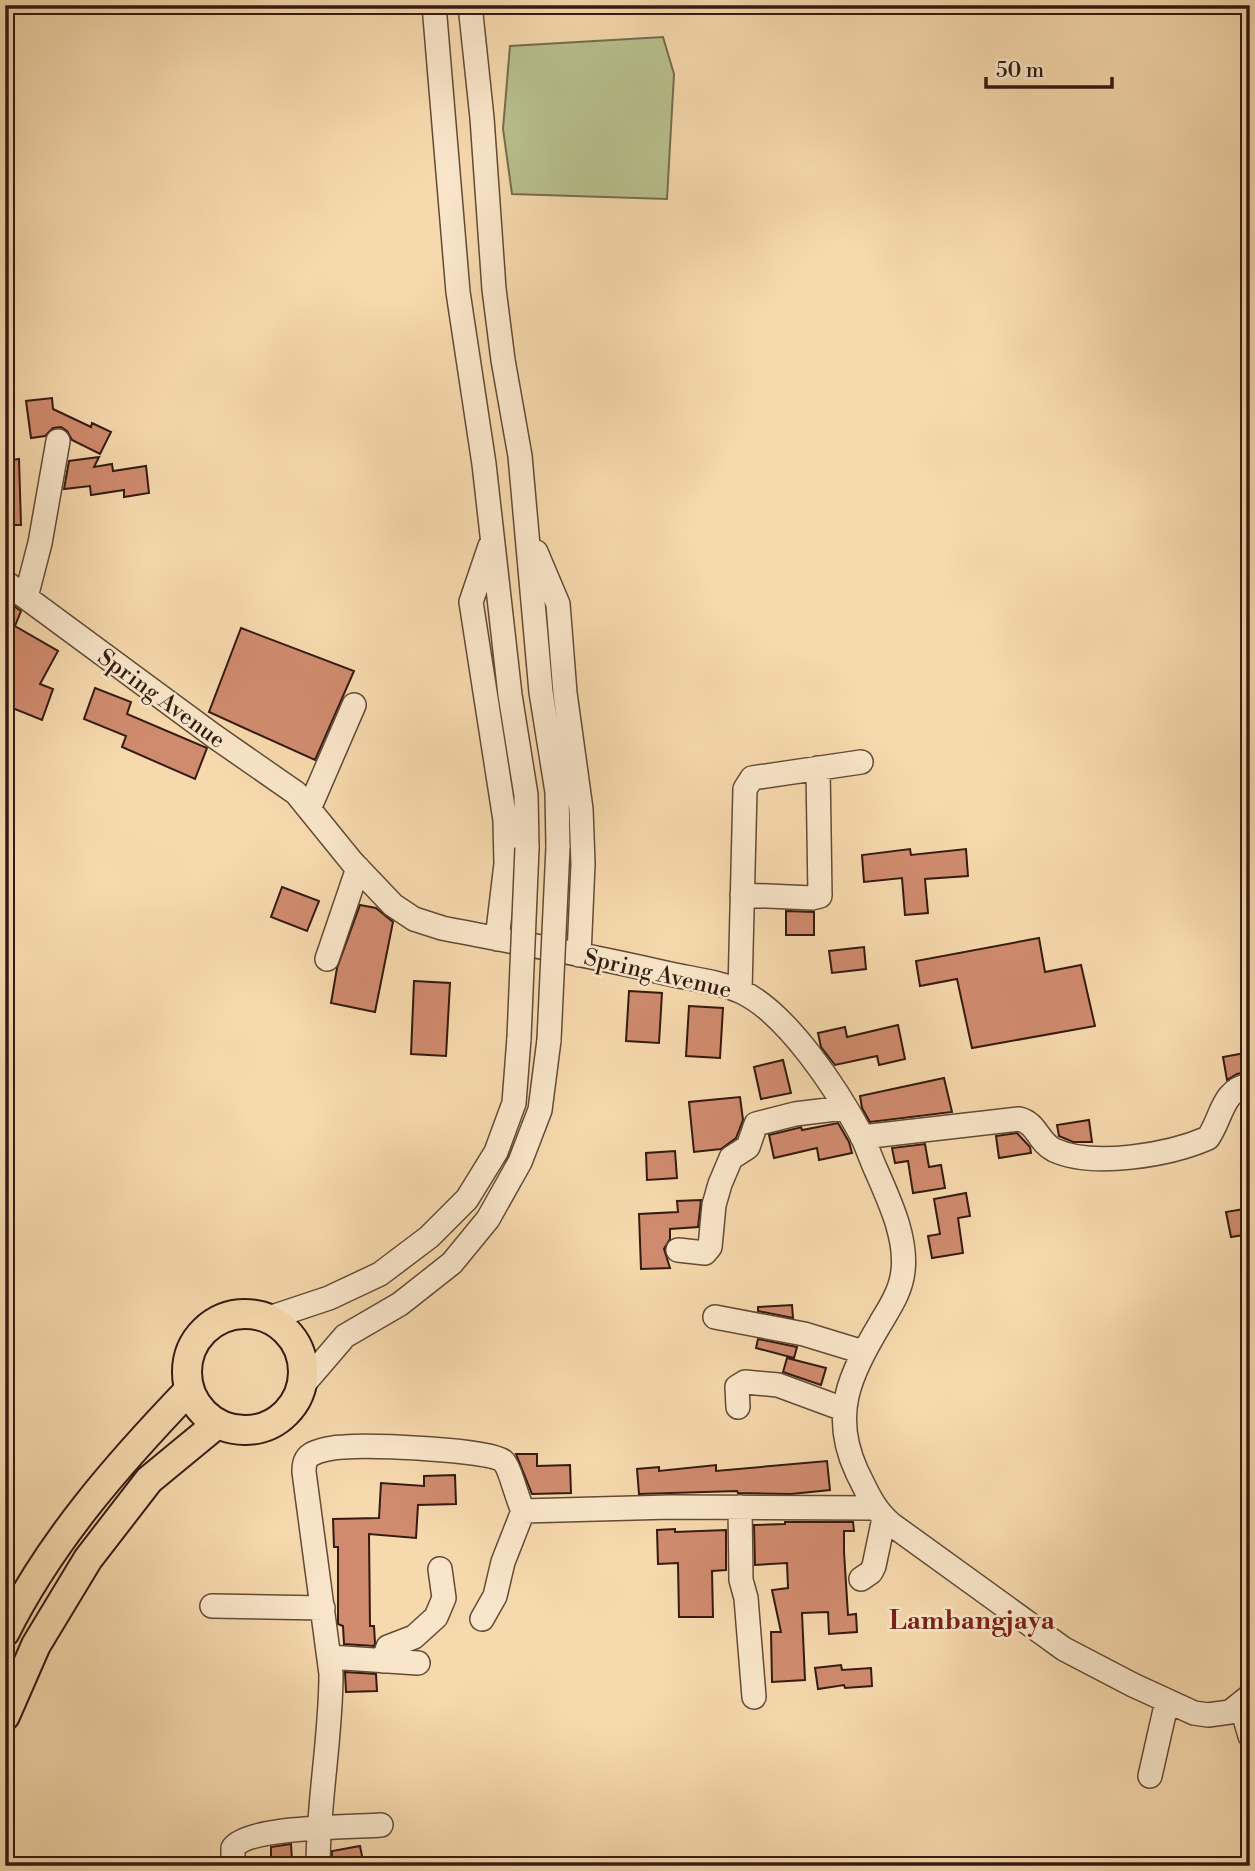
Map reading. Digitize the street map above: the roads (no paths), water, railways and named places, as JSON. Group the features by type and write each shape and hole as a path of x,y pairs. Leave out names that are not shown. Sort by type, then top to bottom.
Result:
{"main road":[{"path":"243,1313 269,1318 291,1335 302,1359 302,1386 290,1410 269,1426 243,1431 217,1424 200,1409 189,1390 187,1363 197,1338 217,1320 243,1313"},
{"path":"5,1632 60,1540 124,1458 189,1390"},
{"path":"5,1716 36,1645 88,1559 149,1480 217,1424"}],"street":[{"path":"269,1318 329,1298 380,1274 429,1237 467,1199 496,1152 514,1103 527,848 526,795 510,695 493,536 458,292 434,5"},
{"path":"302,1386 345,1336 400,1304 452,1263 488,1219 520,1162 540,1110 549,1040 558,847 557,792 541,692 520,456 494,289 482,118 470,5"},
{"path":"26,597 40,543 58,441"},
{"path":"528,533 558,604 565,693 581,809 583,864 579,955"},
{"path":"493,536 471,602 505,820 506,864 497,939"},
{"name":"Spring Avenue","path":"5,582 296,793 358,868 393,905 414,919 442,928 645,968 740,991 761,1003 785,1026 817,1064 862,1137 888,1197 900,1235 904,1263 900,1286 863,1352 843,1409 848,1448 879,1513 999,1604 1064,1649 1194,1713 1224,1714 1245,1701"},
{"path":"309,809 354,705"},
{"path":"740,991 747,782 752,778 861,761"},
{"path":"742,895 812,898 820,895 818,768"},
{"path":"327,959 358,868"},
{"path":"862,1137 1019,1119 1033,1126 1052,1149 1092,1159 1141,1156 1208,1138 1230,1093 1239,1086 1250,1085"},
{"path":"678,1250 705,1254 710,1247 714,1205 720,1184 731,1158 748,1147 756,1124 795,1114 844,1108"},
{"path":"715,1317 804,1334 863,1352"},
{"path":"738,1407 737,1387 745,1382 778,1385 843,1409"},
{"path":"318,1866 318,1830 331,1702 329,1657 304,1472 305,1462 310,1455 342,1447 463,1451 503,1461 523,1511 503,1562 495,1596 482,1619"},
{"path":"740,1507 741,1580 747,1607 754,1697"},
{"path":"523,1511 740,1507 879,1513 874,1566 871,1572 861,1579"},
{"path":"383,1661 388,1647 414,1637 436,1617 444,1598 440,1569"},
{"path":"212,1606 323,1608"},
{"path":"329,1657 418,1663"},
{"path":"1150,1776 1167,1701"},
{"path":"1245,1701 1250,1736"},
{"path":"233,1866 233,1848 244,1839 275,1831 381,1825"}],"district":[{"name":"Lambangjaya","path":"972,1620"}]}
